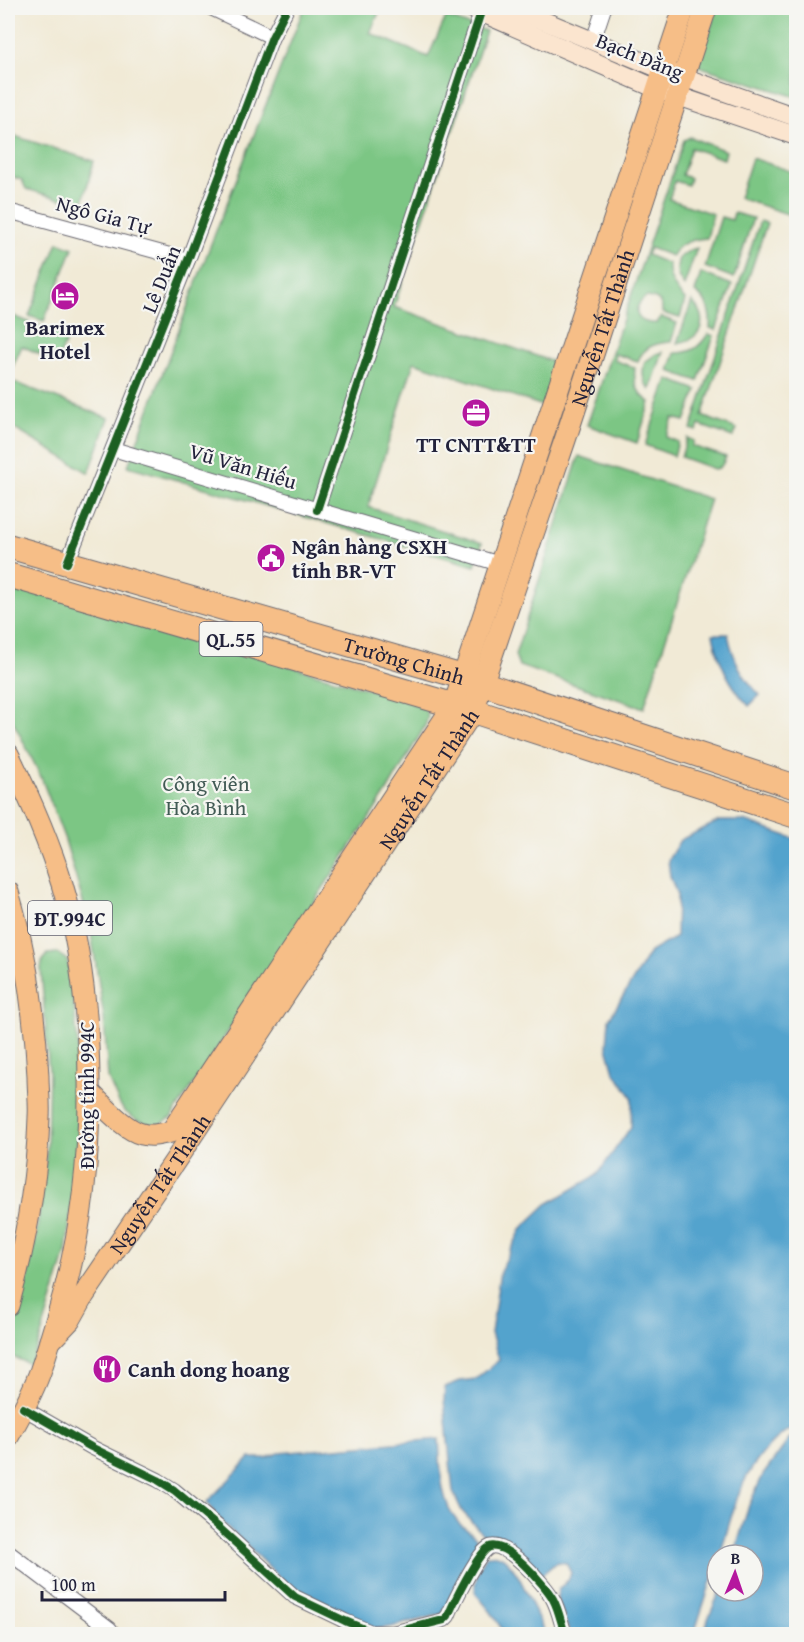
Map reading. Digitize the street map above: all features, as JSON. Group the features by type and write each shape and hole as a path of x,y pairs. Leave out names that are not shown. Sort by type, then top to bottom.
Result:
{"highway":[{"name":"Trường Chinh","path":"8,546 473,680 790,785"},
{"name":"Trường Chinh","path":"8,575 464,708 786,813"},
{"path":"786,813 790,785"}],"main road":[{"name":"Nguyễn Tất Thành","path":"50,1341 70,1320 179,1137 464,708 566,437 670,83 684,8"},
{"name":"Nguyễn Tất Thành","path":"473,680 500,564 544,429 670,83 706,8"},
{"path":"544,429 566,437"},
{"name":"Đường tỉnh 994C","path":"8,754 48,845 62,884 72,925 85,999 88,1032 90,1128 81,1216 66,1287 40,1373 8,1437"},
{"name":"ĐT.994C","path":"8,892 27,973 33,1016 39,1116 37,1151 26,1228 8,1306"},
{"name":"Nguyễn Tất Thành","path":"89,1092 127,1126 141,1134 179,1137"}],"street":[{"path":"211,8 272,37"},
{"name":"Lê Duẩn","path":"67,562 188,260 272,37 286,8"},
{"name":"Bạch Đằng","path":"513,8 593,41 670,83 796,117"},
{"path":"593,41 604,8"},
{"path":"317,510 476,10"},
{"name":"Bạch Đằng","path":"476,10 670,83 796,136"},
{"name":"Ngô Gia Tự","path":"8,211 188,260"},
{"name":"Vũ Văn Hiếu","path":"113,449 500,564"},
{"path":"23,1408 91,1447 174,1490 296,1597 362,1629 392,1633 444,1620 473,1568 485,1551 494,1546 530,1569 538,1579 552,1598 565,1635"},
{"path":"8,1552 110,1629"}],"green space":[{"path":"304,8 381,8 370,33 428,57 446,17 486,31 394,307 557,363 543,406 414,362 368,507 482,543 475,566 128,466 207,254"},
{"path":"717,8 796,8 796,97 698,66"},
{"path":"8,134 94,161 82,205 26,189 22,180 8,175"},
{"path":"690,137 726,151 724,159 691,148 682,175 690,178 688,185 675,181 669,199 713,214 707,238 682,244 672,256 650,248 647,255 669,264 673,284 685,300 680,318 662,313 658,301 653,298 646,297 638,306 638,315 644,321 657,323 661,317 677,323 671,342 651,346 638,361 615,354 614,360 635,368 637,388 650,402 637,443 587,425 684,140"},
{"path":"752,158 796,173 796,217 739,198"},
{"path":"734,213 753,218 734,278 705,267 721,217 732,220"},
{"path":"760,221 767,223 702,416 737,429 733,437 699,425 697,431 691,429"},
{"path":"58,242 73,248 44,321 29,316"},
{"path":"697,248 684,286 677,273 679,258"},
{"path":"701,273 732,285 716,330 710,328 708,307 695,292"},
{"path":"692,301 700,315 701,328 693,337 677,343"},
{"path":"8,314 68,337 57,362 22,346 8,377"},
{"path":"708,334 714,336 698,381 669,371 675,353 694,349"},
{"path":"663,352 650,390 643,377 645,362"},
{"path":"668,379 697,390 685,421 673,418 666,437 678,442 674,456 645,445"},
{"path":"8,380 109,418 89,473 8,425"},
{"path":"687,438 694,441 692,446 726,457 722,465 714,469 681,457"},
{"path":"579,456 710,499 644,708 519,666 515,655"},
{"name":"Công viên Hòa Bình","path":"8,583 409,701 426,710 428,717 386,793 171,1118 161,1124 148,1124 124,1111 108,1078 104,1018 90,926 65,840 41,777 8,711"},
{"path":"57,953 67,960 71,975 78,1048 78,1137 66,1252 40,1339 30,1364 8,1355 8,1342 26,1283 36,1237 47,1148 49,1072 41,968 43,959 48,954"}],"water":[{"path":"713,634 728,634 739,667 760,695 749,706 725,673"},
{"path":"719,821 744,821 796,839 796,1425 769,1446 747,1476 735,1503 723,1543 705,1543 705,1600 694,1634 570,1634 557,1598 558,1590 568,1580 571,1573 566,1563 557,1562 540,1576 503,1546 487,1539 462,1511 453,1492 444,1400 445,1387 460,1381 476,1379 499,1360 491,1333 500,1272 522,1228 547,1204 597,1175 631,1127 632,1097 614,1072 607,1047 609,1019 650,952 676,937 677,895 670,876 668,860 680,840"},
{"path":"796,1435 796,1634 704,1634 715,1603 765,1603 765,1543 738,1543 749,1505 763,1475 790,1438"},
{"path":"439,1439 442,1482 447,1503 457,1521 477,1539 479,1549 442,1614 375,1629 307,1597 284,1582 217,1517 207,1502 250,1458 266,1458 279,1453"},
{"path":"487,1555 497,1555 505,1559 512,1567 546,1634 505,1634 476,1594 478,1570"}],"cycle path":[{"path":"67,563 188,260 272,37 287,8"},
{"path":"317,510 481,12"},
{"path":"23,1408 91,1447 174,1490 295,1597 371,1632 392,1633 444,1620 478,1560 488,1548 495,1546 524,1564 542,1584 555,1603 565,1634"}],"place":[{"name":"Barimex Hotel","path":"65,296"},
{"name":"TT CNTT&TT","path":"476,413"},
{"name":"Ngân hàng CSXH tỉnh BR-VT","path":"271,558"},
{"name":"Canh dong hoang","path":"107,1369"}]}
